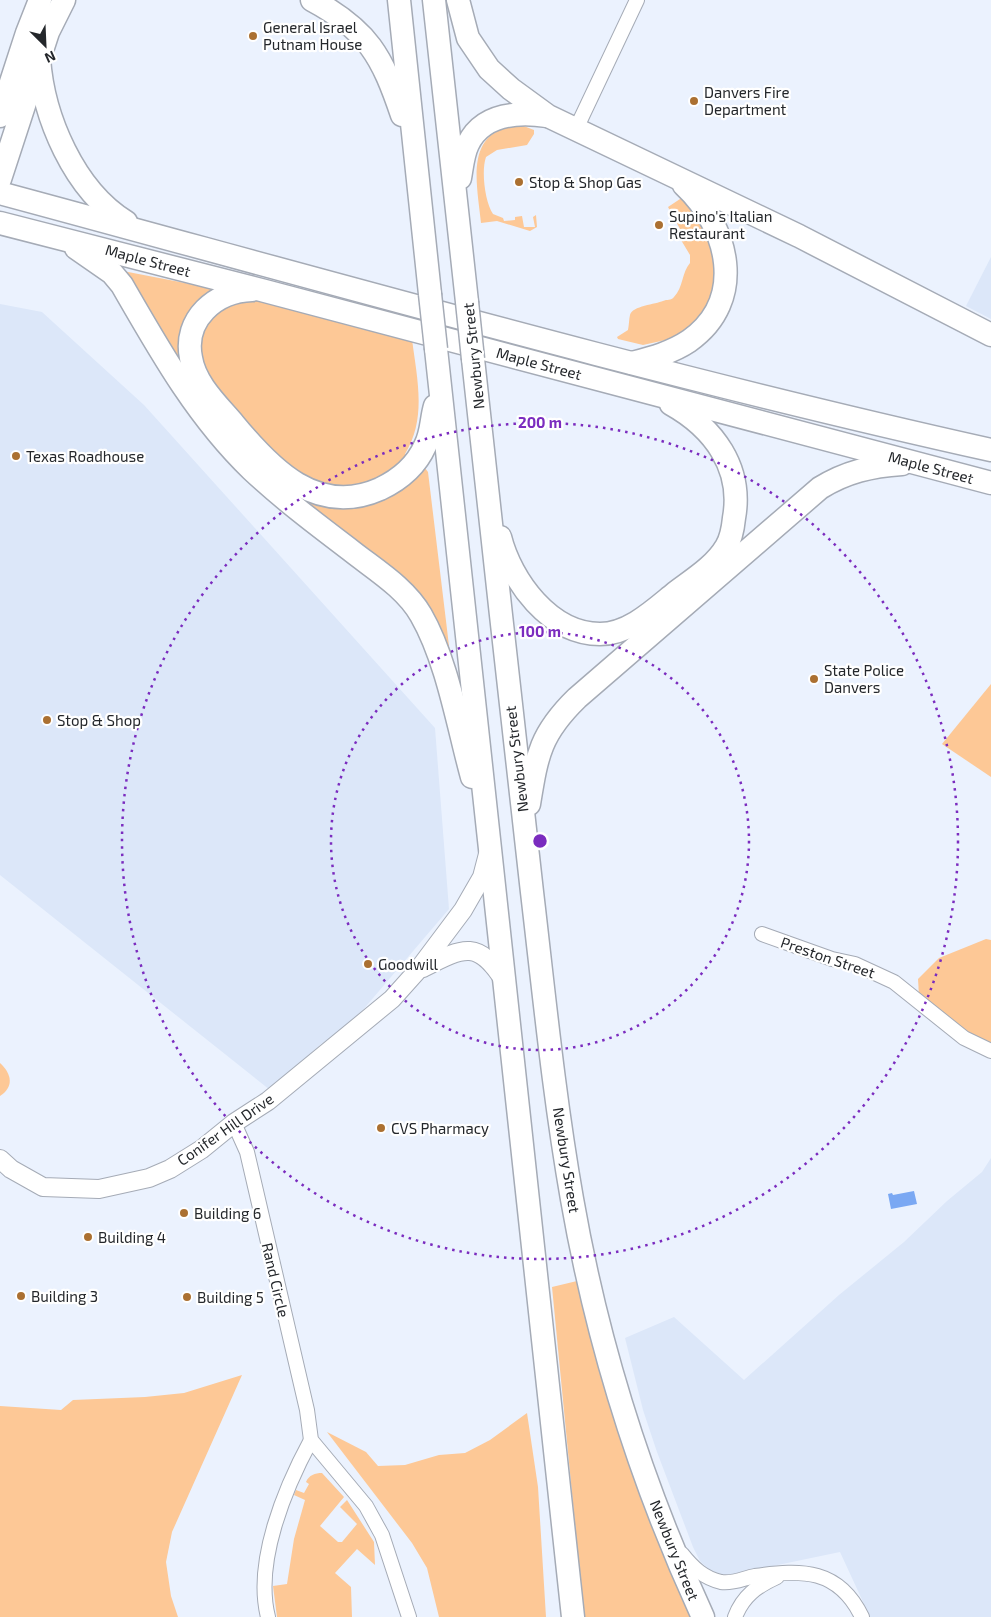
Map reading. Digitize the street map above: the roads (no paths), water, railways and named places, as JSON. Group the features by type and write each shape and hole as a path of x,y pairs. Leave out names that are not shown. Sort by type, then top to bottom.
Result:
{"main road":[{"path":"2,106 40,0"},
{"path":"0,179 48,32 64,0"},
{"path":"312,0 354,27 379,57 396,97 415,153"},
{"path":"398,0 573,1617"},
{"name":"Newbury Street","path":"434,0 525,833 548,1026 577,1225 614,1375 652,1497 703,1617"},
{"path":"458,0 468,38 489,69 511,89 548,116 876,274 991,335"},
{"path":"40,58 41,81 49,113 79,176 98,200 108,209 124,222 144,232"},
{"path":"457,212 463,162 468,144 476,134 498,118 512,114 548,116"},
{"path":"631,364 670,352 696,336 713,316 723,290 725,262 718,233 702,204 669,173"},
{"name":"Maple Street","path":"0,193 631,364 821,412 991,450"},
{"name":"Maple Street","path":"0,223 631,387 991,484"},
{"path":"43,233 85,253 112,273 122,285 175,376 226,442 293,507 386,578 410,600 424,622 441,663 490,842"},
{"path":"265,291 250,290 231,293 207,307 198,318 193,329 189,345 190,357 199,380 220,408 272,465 293,483 315,493 342,497 365,494 391,483 414,463 426,445 440,385"},
{"path":"488,489 503,551 536,604 566,625 582,632 601,634 622,629 645,617 710,565 726,548 733,530 737,503 735,480 727,458 713,437 687,414 659,398 631,387"},
{"path":"525,833 539,751 547,732 559,716 577,698 820,488 850,472 867,468 885,465 925,465"}],"street":[{"path":"576,129 637,0"},
{"name":"Conifer Hill Drive","path":"0,1159 11,1169 43,1188 99,1190 149,1178 170,1169 202,1149 234,1123 268,1101 297,1075 362,1025 392,998 418,970 474,894 487,861 490,842"},
{"name":"Preston Street","path":"762,934 832,960 855,964 894,982 964,1038 991,1051"},
{"name":"Conifer Hill Drive","path":"418,970 445,956 476,951 486,956 506,984"},
{"name":"Rand Circle","path":"234,1123 247,1152 307,1410 311,1440"},
{"path":"268,1617 264,1586 271,1546 282,1504 311,1440 366,1506 390,1557 409,1617"},
{"path":"668,1536 695,1570 712,1579 724,1582 784,1573 812,1573 830,1579 852,1598 862,1617"},
{"path":"735,1617 744,1598 784,1573"}],"water":[{"path":"914,1191 917,1204 891,1209 888,1194 892,1193 893,1195"}],"place":[{"name":"General Israel Putnam House","path":"253,36"},
{"name":"Danvers Fire Department","path":"694,101"},
{"name":"Stop & Shop Gas","path":"519,182"},
{"name":"Supino's Italian Restaurant","path":"659,225"},
{"name":"Texas Roadhouse","path":"16,456"},
{"name":"State Police Danvers","path":"814,679"},
{"name":"Stop & Shop","path":"47,720"},
{"name":"Goodwill","path":"368,964"},
{"name":"CVS Pharmacy","path":"381,1128"},
{"name":"Building 6","path":"184,1213"},
{"name":"Building 4","path":"88,1237"},
{"name":"Building 3","path":"21,1296"},
{"name":"Building 5","path":"187,1297"}]}
